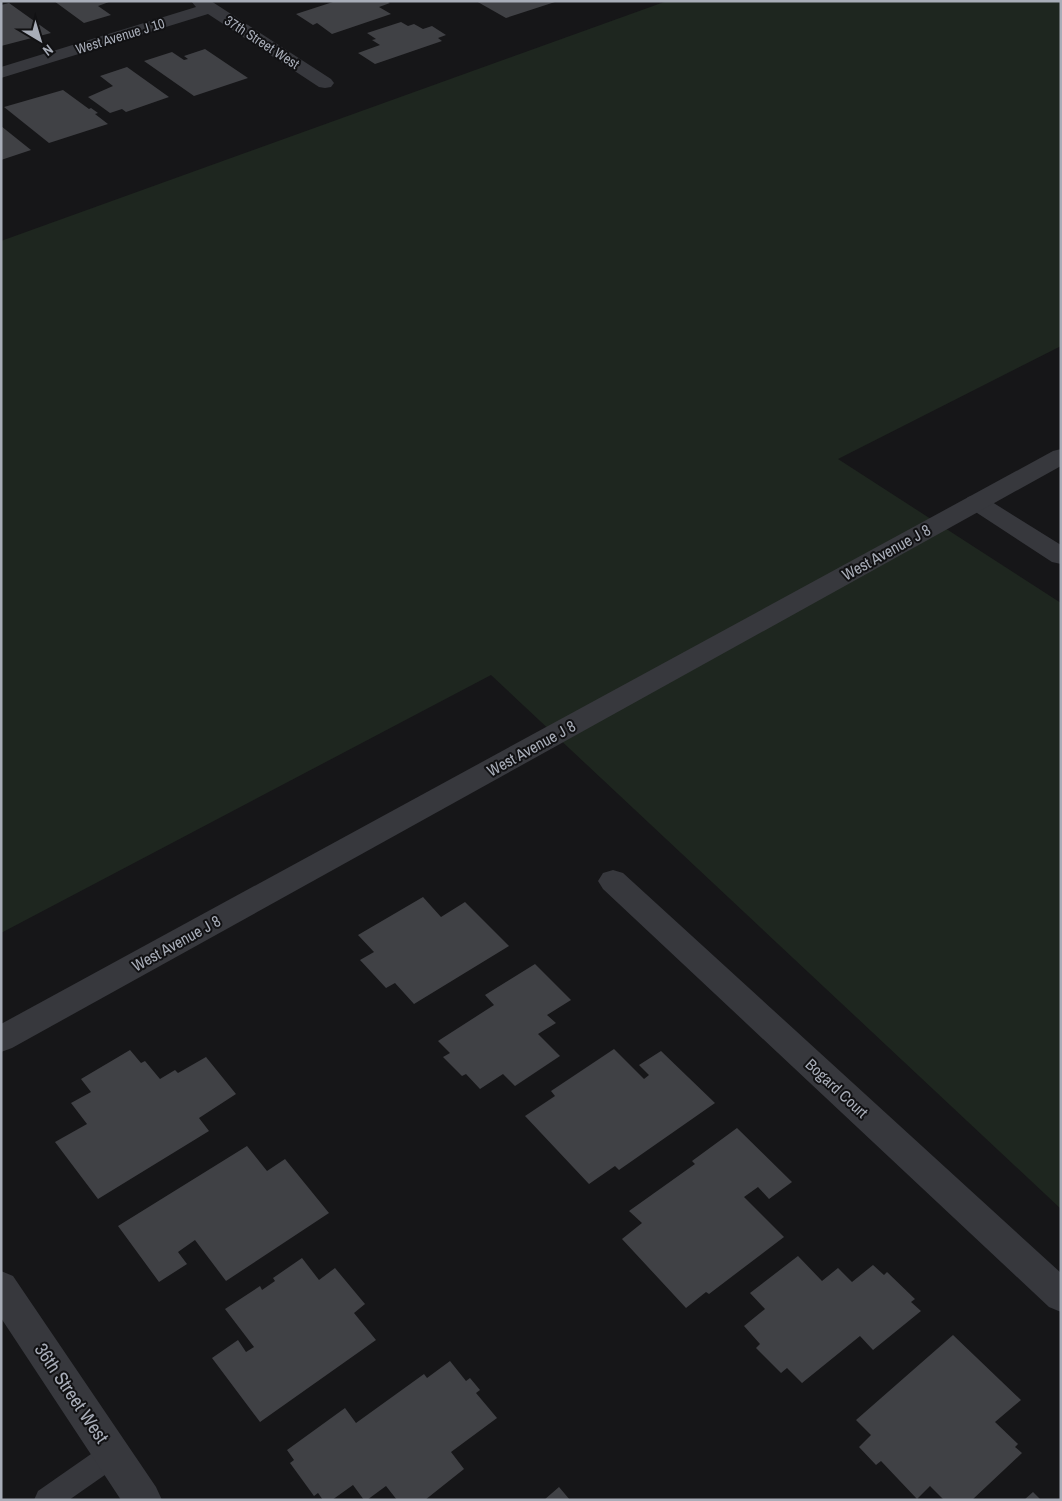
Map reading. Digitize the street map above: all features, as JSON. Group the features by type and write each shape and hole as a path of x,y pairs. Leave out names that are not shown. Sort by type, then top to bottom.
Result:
{"street":[{"name":"West Avenue J 10","path":"1,73 205,5"},
{"name":"37th Street West","path":"205,5 325,83"},
{"name":"West Avenue J 8","path":"1,1039 1061,456"},
{"path":"976,502 1061,556"},
{"name":"Bogard Court","path":"613,881 1061,1296"},
{"name":"36th Street West","path":"1,1287 143,1500"}],"lane":[{"path":"47,1500 113,1454"}],"shaded area":[{"path":"667,1 1061,1 1061,346 838,459 1061,603 1061,1209 491,675 1,933 1,241"}],"building":[{"path":"54,1 107,1 109,2 98,6 111,15 84,23"},
{"path":"336,1 386,1 390,3 379,7 391,14 332,34 317,23 313,25 296,14"},
{"path":"476,1 555,1 555,2 506,18"},
{"path":"9,3 51,33 1,46 1,5"},
{"path":"401,22 408,26 414,24 423,29 432,26 446,35 438,38 442,41 375,64 358,53 380,45 372,40 376,39 367,33"},
{"path":"205,49 248,78 194,96 144,61 172,52 184,60 188,59 184,56"},
{"path":"127,67 169,97 126,112 122,109 110,113 88,97 113,86 100,76"},
{"path":"63,90 89,109 91,108 98,113 95,114 108,124 49,143 4,107"},
{"path":"1,126 31,150 1,160"},
{"path":"423,897 441,917 465,902 509,946 414,1004 395,983 386,988 360,960 374,952 358,935"},
{"path":"535,964 571,1000 547,1015 556,1023 538,1034 560,1056 515,1086 503,1074 480,1089 466,1074 462,1076 443,1057 450,1053 438,1041 494,1005 485,995"},
{"path":"614,1049 644,1079 649,1075 639,1065 661,1051 715,1103 619,1170 615,1166 589,1184 525,1116 555,1096 551,1091"},
{"path":"130,1050 141,1063 145,1061 160,1079 175,1070 178,1073 206,1057 236,1094 199,1118 209,1131 98,1199 55,1142 87,1124 71,1103 91,1092 81,1079"},
{"path":"737,1128 792,1182 769,1199 758,1187 744,1197 784,1237 709,1294 706,1292 686,1308 622,1239 642,1223 629,1211 695,1164 692,1161"},
{"path":"247,1146 267,1171 285,1159 329,1213 226,1281 195,1240 178,1252 187,1264 159,1282 118,1226"},
{"path":"798,1256 822,1281 838,1268 852,1282 873,1265 884,1275 887,1272 915,1299 911,1302 921,1311 873,1350 860,1336 802,1383 787,1368 781,1373 756,1348 760,1344 744,1326 765,1309 750,1293"},
{"path":"302,1258 319,1280 335,1268 365,1304 354,1313 376,1340 260,1422 212,1358 238,1340 246,1352 254,1347 225,1309 260,1286 262,1290 275,1281 273,1278"},
{"path":"953,1335 1021,1400 995,1422 1018,1444 1015,1447 1022,1453 972,1500 944,1500 930,1486 917,1499 881,1461 876,1465 859,1447 871,1435 856,1420"},
{"path":"450,1361 466,1381 470,1378 480,1390 476,1393 497,1418 451,1452 464,1469 425,1500 397,1500 386,1486 367,1500 364,1500 353,1485 332,1500 323,1500 318,1493 314,1496 290,1463 294,1460 287,1450 345,1408 356,1423 424,1374 427,1378"},
{"path":"559,1487 570,1500 544,1500"},
{"path":"1033,1492 1041,1500 1024,1500"}]}
